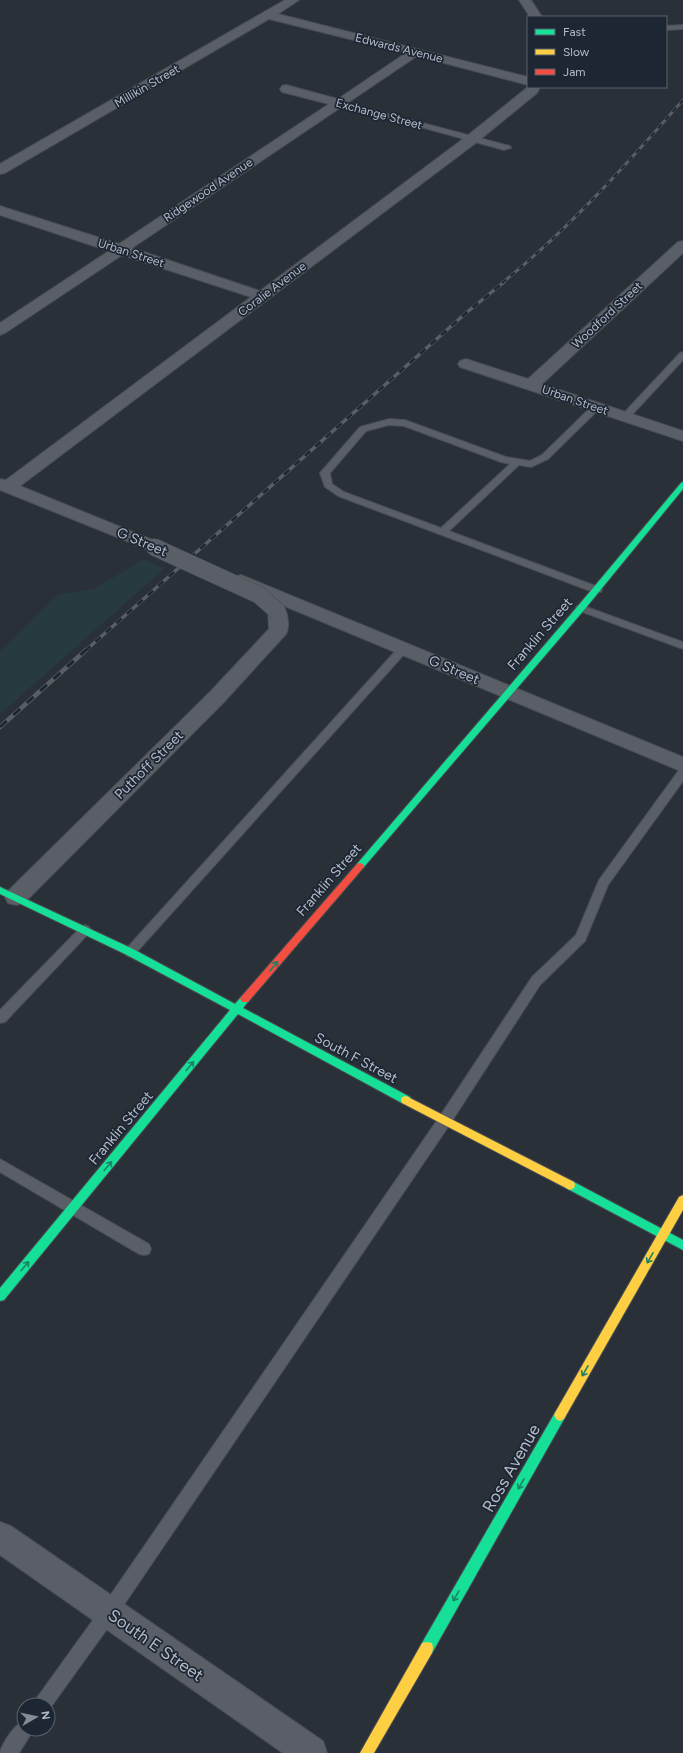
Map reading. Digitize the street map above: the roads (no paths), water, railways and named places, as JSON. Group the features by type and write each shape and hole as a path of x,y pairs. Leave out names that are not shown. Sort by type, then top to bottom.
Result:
{"street":[{"name":"Millikin Street","path":"0,170 293,0"},
{"path":"525,0 535,16"},
{"name":"Edwards Avenue","path":"269,15 527,81"},
{"name":"Ridgewood Avenue","path":"0,330 118,249 416,52"},
{"name":"Exchange Street","path":"286,88 339,103"},
{"name":"Coralie Avenue","path":"4,486 472,139 534,88"},
{"name":"Urban Street","path":"0,210 262,296"},
{"name":"Woodford Street","path":"531,385 683,245"},
{"name":"Urban Street","path":"466,364 531,385 594,408 683,436"},
{"name":"Franklin Street","path":"0,1296 236,1010 581,608 683,484"},
{"name":"G Street","path":"4,486 154,547 260,595 277,611"},
{"name":"G Street","path":"225,574 683,765"},
{"name":"Puthoff Street","path":"8,894 217,697 279,630 277,611"},
{"name":"South F Street","path":"8,894 130,952 236,1010 683,1245"},
{"name":"Ross Avenue","path":"367,1753 683,1200"},
{"name":"South E Street","path":"0,1538 311,1753"}],"lane":[{"path":"667,28 683,27"},
{"name":"Exchange Street","path":"339,103 507,148"},
{"path":"625,417 683,355"},
{"path":"594,408 545,457 531,464 504,460 405,424 389,422 363,428 325,473 328,485 341,494 596,590"},
{"path":"443,532 517,462"},
{"path":"581,608 683,646"},
{"path":"130,952 403,649"},
{"path":"48,1697 109,1612 445,1120 536,981 580,938 603,883 683,773"},
{"path":"0,1018 85,930"},
{"path":"0,1165 144,1249"},
{"path":"8,1753 19,1737"}],"railway":[{"path":"502,283 574,219 683,100"},
{"path":"85,651 466,313 504,282"},
{"path":"0,727 86,650"}]}
